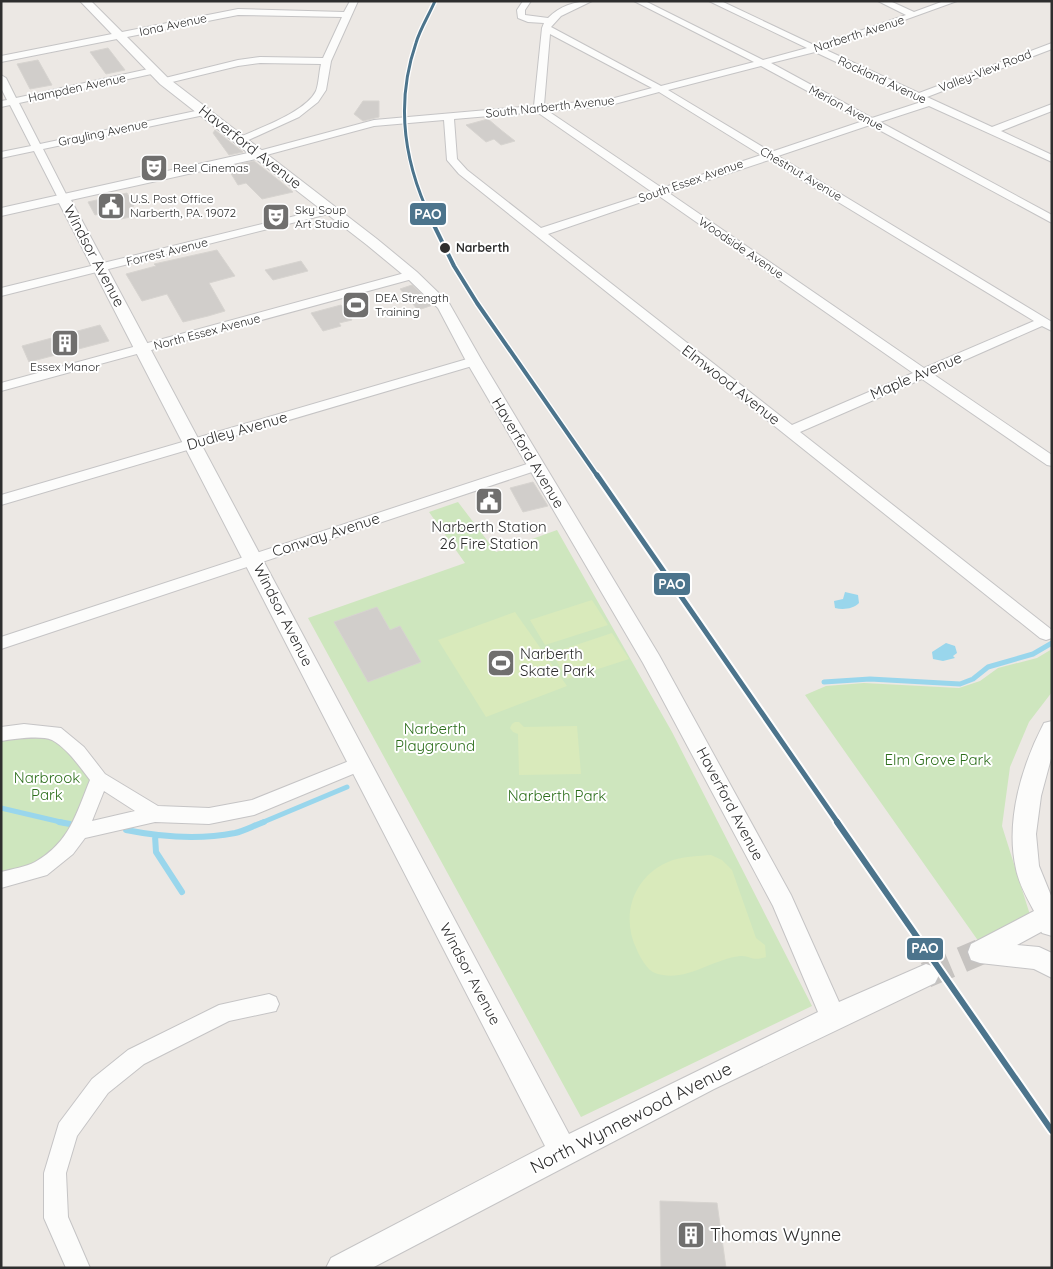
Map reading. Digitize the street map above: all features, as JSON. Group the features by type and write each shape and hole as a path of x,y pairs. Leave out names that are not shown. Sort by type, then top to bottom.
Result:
{"street":[{"name":"Haverford Avenue","path":"85,1 164,82 332,210 412,275 444,306 474,361 652,660 779,894 832,1016"},
{"path":"242,140 295,115 315,100 321,90 326,61 354,1"},
{"name":"Chestnut Avenue","path":"528,1 521,10 521,16 548,24 660,89 1047,324"},
{"path":"540,109 548,24 570,7 588,1"},
{"name":"Merion Avenue","path":"638,1 763,63 1052,220"},
{"name":"Rockland Avenue","path":"713,1 1052,160"},
{"path":"882,1 914,15"},
{"name":"Narberth Avenue","path":"763,63 815,49 953,1"},
{"name":"Iona Avenue","path":"1,59 119,36 235,9 347,15"},
{"name":"Valley-View Road","path":"918,97 1052,46"},
{"path":"164,82 238,63 260,60 326,61"},
{"name":"South Narberth Avenue","path":"259,154 374,123 607,104 763,63"},
{"name":"Hampden Avenue","path":"1,104 152,71"},
{"name":"Windsor Avenue","path":"1,78 563,1152"},
{"name":"South Essex Avenue","path":"539,233 930,102"},
{"path":"992,131 1051,107"},
{"name":"Woodside Avenue","path":"540,109 1052,462"},
{"name":"Grayling Avenue","path":"1,155 205,112"},
{"name":"Elmwood Avenue","path":"442,118 452,160 457,167 1046,634"},
{"path":"1,212 259,154"},
{"name":"Forrest Avenue","path":"1,292 332,210"},
{"name":"North Essex Avenue","path":"1,387 412,275"},
{"name":"Maple Avenue","path":"790,431 924,373 1047,324"},
{"name":"Dudley Avenue","path":"1,500 474,361"},
{"name":"Conway Avenue","path":"1,643 536,466"},
{"path":"1052,730 1034,777 1026,817 1027,866 1050,920 980,952 1039,958 1052,968"},
{"path":"1,734 24,732 55,734 78,752 99,779 155,814"},
{"path":"79,832 155,814 209,816 254,806 359,764"},
{"path":"1,880 40,869 66,848 79,832 99,779"},
{"name":"North Wynnewood Avenue","path":"341,1268 563,1152 832,1016 926,975"},
{"path":"78,1268 56,1218 54,1173 66,1131 100,1086 136,1057 226,1012 269,1004"}],"green space":[{"name":"Narberth Park","path":"458,502 496,552 557,530 672,732 812,1006 581,1117 308,618 465,563 429,512"},
{"path":"592,600 608,625 545,645 530,620"},
{"name":"Narberth Skate Park","path":"515,612 567,686 486,717 438,640"},
{"path":"612,633 629,659 567,679 552,653"},
{"name":"Elm Grove Park","path":"1052,649 1052,692 1029,722 1010,767 1002,826 1031,918 979,942 805,695 826,686 864,683 959,688 980,681 998,668 1037,658"},
{"path":"515,722 519,722 524,727 577,726 581,774 519,775 518,734 510,728"},
{"name":"Narbrook Park","path":"55,733 99,779 66,848 1,880 1,734"},
{"path":"711,855 722,860 732,870 756,938 765,945 766,957 757,959 747,956 729,958 677,975 666,976 655,973 642,960 632,936 630,909 634,896 649,874 660,866 673,860"}],"water":[{"path":"845,592 858,595 859,603 854,607 835,608 834,601 843,599"},
{"path":"946,643 955,646 957,653 953,656 955,658 943,661 933,659 932,652"}],"building":[{"path":"108,48 125,70 106,74 90,52"},
{"path":"38,60 52,85 30,89 17,64"},
{"path":"363,101 379,101 379,117 363,121 354,114"},
{"path":"488,119 515,141 501,145 494,139 486,142 466,125"},
{"path":"215,130 243,152 229,155 213,133"},
{"path":"254,161 293,192 262,199 246,183 238,185 227,167"},
{"name":"U.S. Post Office Narberth, PA. 19072","path":"127,193 134,206 130,207 135,216 121,219 116,210 95,215 88,202"},
{"path":"217,250 235,276 209,283 225,311 208,316 183,322 167,294 142,301 126,274 156,266 154,264"},
{"path":"301,261 308,271 273,280 265,270"},
{"path":"412,285 433,305 418,310 400,289"},
{"path":"341,305 352,320 339,323 341,326 323,331 311,313"},
{"name":"Essex Manor","path":"100,325 109,341 29,362 22,346"},
{"path":"533,482 548,506 523,512 510,488"},
{"path":"377,607 390,630 400,626 421,662 368,682 334,622"},
{"name":"Thomas Wynne","path":"660,1201 717,1203 726,1268 661,1268"}],"waterway":[{"path":"824,682 870,679 960,684 973,679 988,667 1033,654 1052,643"},
{"path":"261,823 347,787"},
{"path":"1,808 65,823"},
{"path":"59,822 70,824"},
{"path":"126,830 166,836 194,837 235,833 264,822"},
{"path":"155,836 156,852 182,892"}],"tunnel":[{"path":"926,975 980,952"}],"transit line":[{"name":"PAO","path":"435,1 416,42 406,81 404,119 408,157 419,194 454,266 477,303 1052,1131"}],"place":[{"name":"Reel Cinemas","path":"154,168"},
{"name":"U.S. Post Office Narberth, PA. 19072","path":"111,206"},
{"name":"Sky Soup Art Studio","path":"276,217"},
{"name":"Narberth","path":"445,248"},
{"name":"DEA Strength Training","path":"356,305"},
{"name":"Essex Manor","path":"65,343"},
{"name":"Narberth Station 26 Fire Station","path":"489,501"},
{"name":"Narberth Skate Park","path":"501,663"},
{"name":"Thomas Wynne","path":"691,1235"}],"park label":[{"name":"Narberth Playground","path":"435,738"}]}
